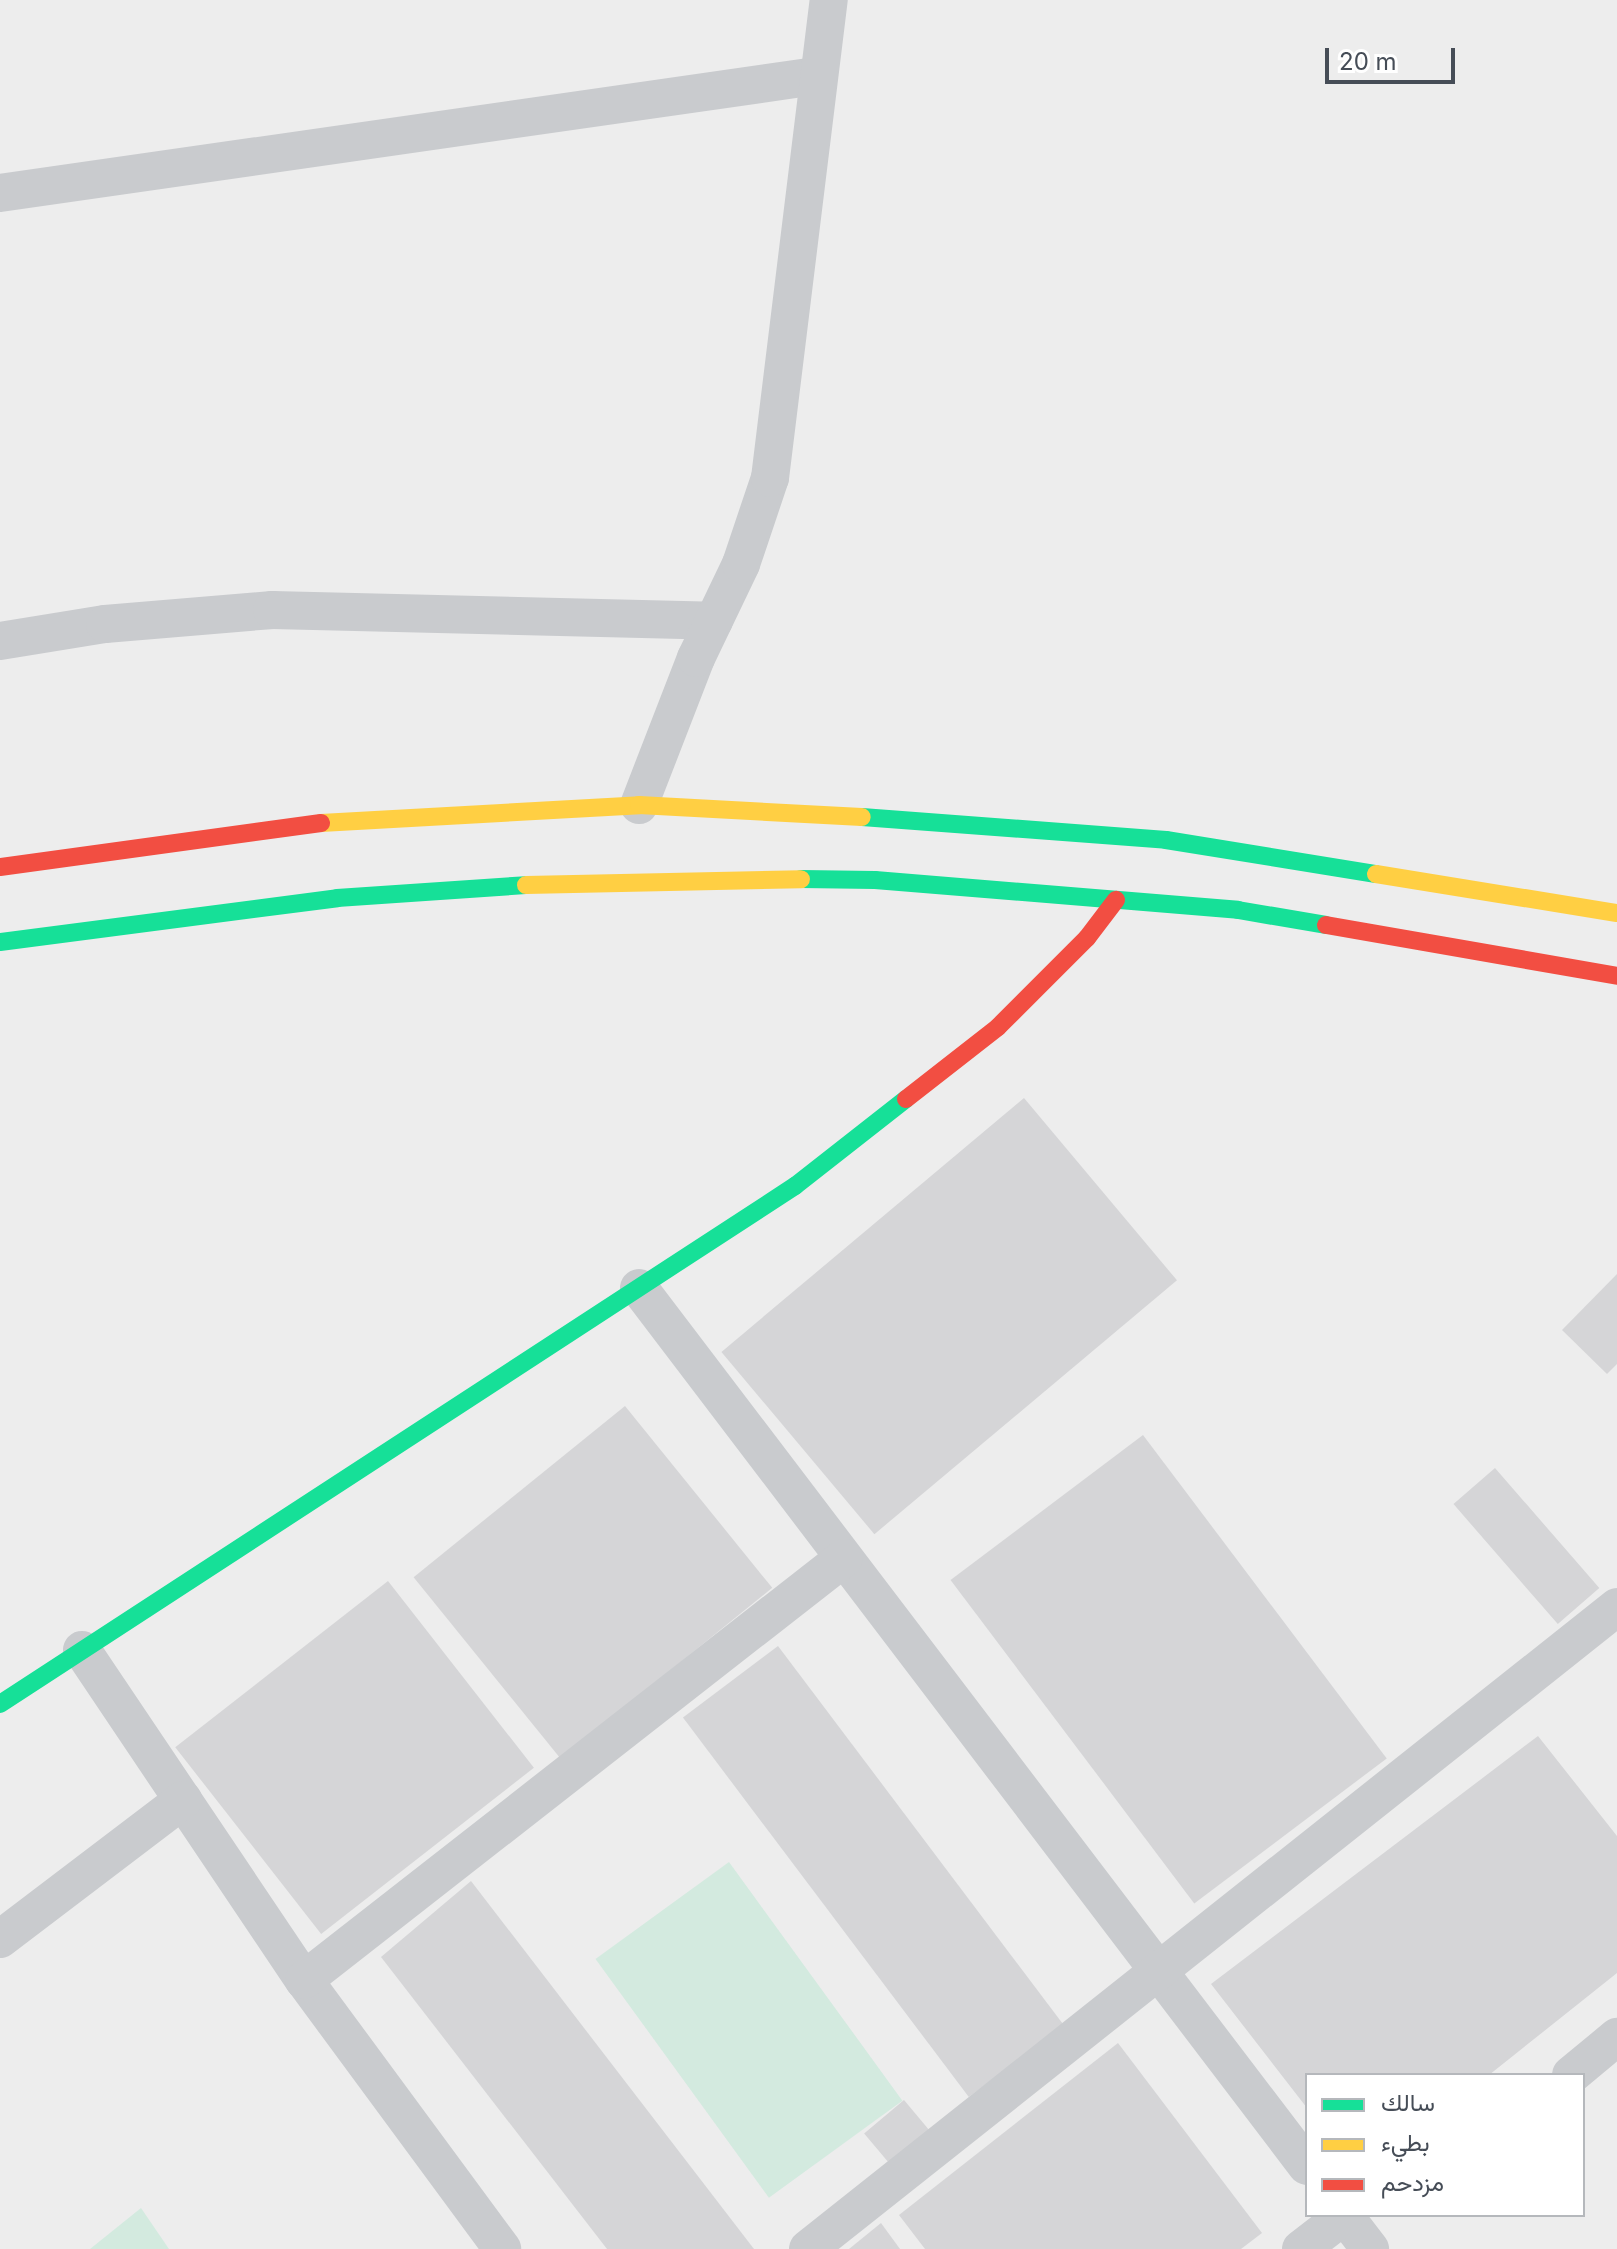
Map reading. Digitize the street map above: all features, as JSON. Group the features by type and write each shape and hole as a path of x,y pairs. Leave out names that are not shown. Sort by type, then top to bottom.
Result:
{"street":[{"path":"639,805 714,621 741,564 770,478 816,76 829,0"},
{"path":"0,193 816,76"},
{"path":"0,641 105,624 272,610 714,621"},
{"path":"0,867 329,822 639,805 870,817 1166,840 1617,913"},
{"path":"0,942 337,898 530,884 711,878 875,880 1238,910 1617,976"},
{"path":"0,1704 795,1186 998,1027 1087,938 1116,900"},
{"path":"639,1288 1305,2163"},
{"path":"304,1980 844,1558"},
{"path":"808,2249 1617,1607"},
{"path":"82,1650 304,1980 502,2249"},
{"path":"0,1939 183,1800"},
{"path":"1573,2073 1617,2037"},
{"path":"1301,2249 1341,2217"},
{"path":"1346,2217 1370,2249"}],"green space":[{"path":"729,1862 902,2101 769,2198 596,1959"},
{"path":"141,2208 169,2249 90,2249"}],"building":[{"path":"1024,1098 1177,1280 874,1534 721,1352"},
{"path":"1617,1274 1617,1364 1607,1374 1562,1330"},
{"path":"625,1406 772,1588 561,1759 414,1577"},
{"path":"1143,1435 1387,1758 1194,1903 951,1580"},
{"path":"1495,1468 1599,1588 1558,1624 1453,1504"},
{"path":"388,1581 534,1768 321,1934 175,1747"},
{"path":"778,1646 1064,2025 969,2097 683,1718"},
{"path":"1538,1736 1617,1836 1617,1973 1492,2073 1305,2073 1305,2105 1211,1984"},
{"path":"471,1881 754,2249 607,2249 381,1957"},
{"path":"1118,2043 1262,2233 1241,2249 925,2249 899,2215"},
{"path":"904,2100 930,2131 890,2164 864,2133"},
{"path":"881,2223 900,2249 849,2249"}],"traffic: fast":[{"path":"862,817 1166,840 1376,874"},
{"path":"801,879 875,880 1238,910 1326,925"},
{"path":"0,942 337,898 526,885"},
{"path":"0,1704 795,1186 906,1099"}],"traffic: slow":[{"path":"321,823 639,805 862,817"},
{"path":"1376,874 1617,913"},
{"path":"526,885 801,879"}],"traffic: jam":[{"path":"0,867 321,823"},
{"path":"906,1099 998,1027 1087,938 1116,900"},
{"path":"1326,925 1617,976"}]}
